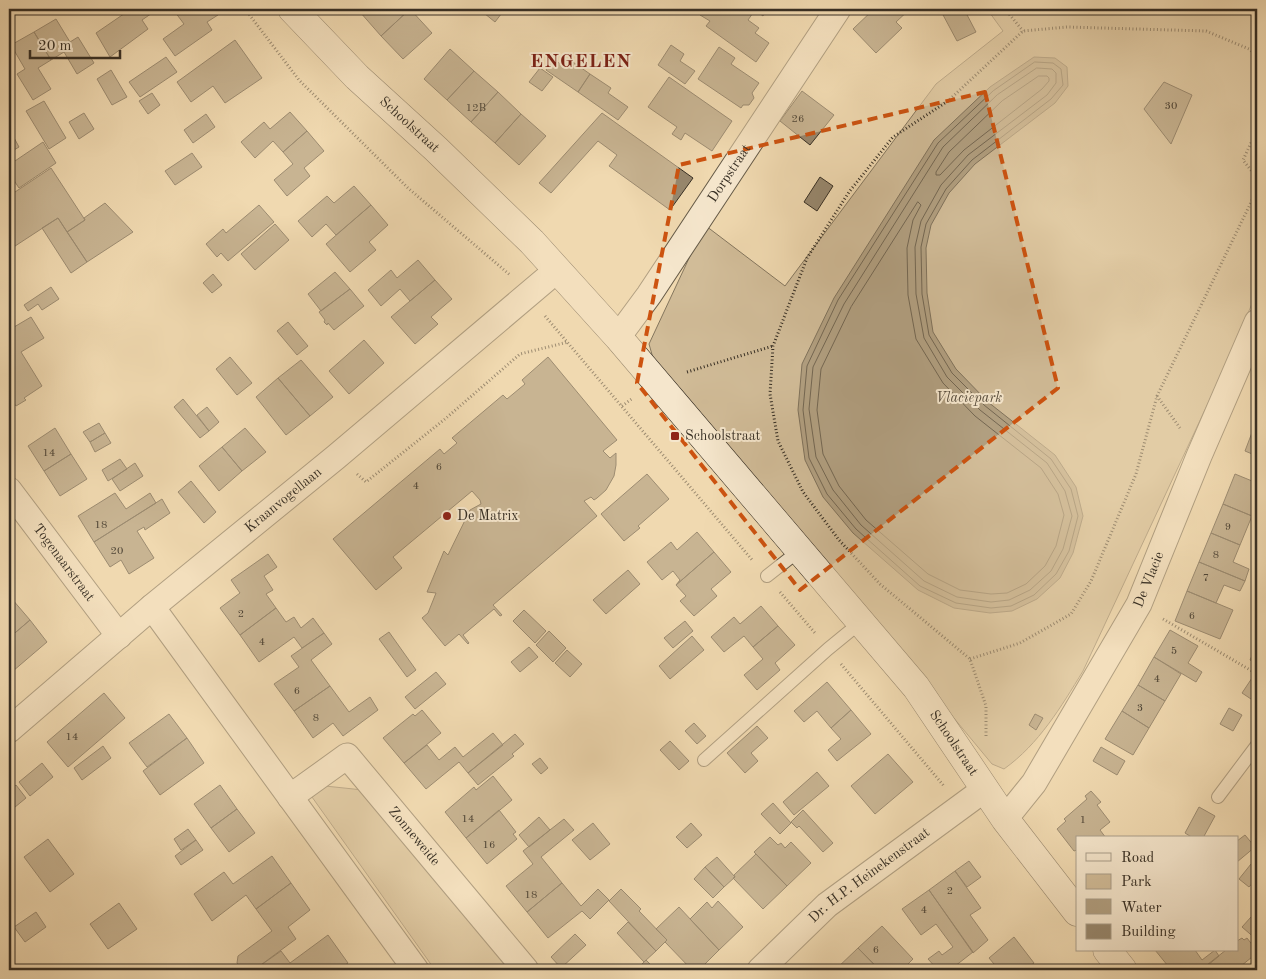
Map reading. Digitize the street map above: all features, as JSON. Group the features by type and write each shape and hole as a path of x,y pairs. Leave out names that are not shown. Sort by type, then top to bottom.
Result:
{"street":[{"name":"Schoolstraat","path":"292,9 357,77 436,149 532,242 618,337 916,687 1005,819 1076,911"},
{"name":"Dorpstraat","path":"618,337 649,295 838,9"},
{"name":"Kraanvogellaan","path":"9,730 152,607 336,457 557,270"},
{"name":"De Vlacie","path":"1005,819 1034,783 1139,604 1199,456 1257,322"},
{"name":"Togenaarstraat","path":"9,490 119,636"},
{"path":"152,607 416,970"},
{"name":"Zonneweide","path":"290,797 347,756 526,970"},
{"name":"Dr. H.P. Heinekenstraat","path":"760,970 827,905 985,789"},
{"path":"1110,952 1123,970"}],"lane":[{"path":"767,576 800,550"},
{"path":"704,760 828,649 861,622"},
{"path":"1218,797 1257,745"}],"path":[{"path":"245,9 299,80 408,188 507,272 767,576 961,807"},
{"path":"1005,9 1023,31"},
{"path":"986,743 986,706 970,658 880,584 839,540 803,492 778,442 770,394 773,346 807,258 850,192 893,137 948,101 1023,31 1067,27 1206,31 1249,48 1257,56"},
{"path":"1257,130 1243,160 1257,178"},
{"path":"970,658 1020,643 1071,614 1091,581 1136,474 1158,396 1257,190"},
{"path":"336,457 366,482 445,419 520,354 568,342"},
{"path":"656,382 773,346"},
{"path":"1158,396 1199,456"},
{"path":"1139,604 1257,674"}],"highlighted area":[{"path":"985,92 1058,388 800,590 637,383 679,165"}],"green space":[{"name":"Vlaciepark","path":"987,9 1257,9 1257,292 1224,369 1083,671 1058,711 1039,736 1017,759 1004,769 992,764 686,395 653,358 649,344 706,226 785,286 936,84 1003,31"},
{"path":"325,786 363,790 511,970 435,970 312,797"}],"water":[{"path":"1034,57 1055,58 1067,67 1068,86 1055,103 975,164 949,193 931,225 926,248 927,293 933,332 956,369 988,402 1055,455 1076,487 1083,516 1073,553 1060,578 1037,599 1012,611 990,613 954,608 918,590 853,533 823,497 805,460 798,410 802,364 834,298 934,140 990,87"}],"building":[{"path":"131,9 158,9 142,20 148,29 110,57 96,33"},
{"path":"180,9 213,9 218,15 207,22 212,30 175,56 163,39 184,24 175,12"},
{"path":"363,9 410,9 381,36 360,12"},
{"path":"410,9 432,33 403,59 381,36"},
{"path":"479,9 505,9 495,22"},
{"path":"699,9 757,9 764,14 763,16 755,10 748,20 759,28 755,33 769,43 756,62 706,26 710,21 700,15"},
{"path":"874,9 910,9 896,22 902,28 876,53 853,29"},
{"path":"951,9 964,9 976,32 957,41 942,13"},
{"path":"56,19 70,42 78,37 94,63 77,74 64,52 51,60 34,32"},
{"path":"34,32 51,60 38,68 51,89 33,100 17,74 25,69 11,45"},
{"path":"235,40 262,78 225,103 213,86 191,102 177,82"},
{"path":"671,45 684,54 680,61 695,71 685,84 658,65"},
{"path":"719,47 735,58 731,64 759,83 752,93 754,98 749,105 743,105 741,108 698,79"},
{"path":"450,49 474,71 447,100 424,79"},
{"path":"166,57 177,72 140,97 129,82"},
{"path":"553,59 565,67 570,60 590,74 578,92 546,70"},
{"path":"540,68 553,77 542,91 529,82"},
{"path":"111,70 127,97 112,105 97,79"},
{"path":"474,71 498,92 471,122 447,100"},
{"path":"590,74 611,88 608,93 628,107 618,120 578,92"},
{"path":"669,77 732,121 712,151 685,133 681,140 672,134 677,127 648,107"},
{"path":"1164,82 1192,95 1171,144 1144,109"},
{"path":"802,91 834,115 810,145 780,121"},
{"path":"498,92 521,114 495,143 471,122"},
{"path":"152,93 160,105 148,114 139,101"},
{"path":"44,101 66,138 49,149 26,111"},
{"path":"290,112 307,131 283,152 273,141 255,158 241,142 264,122 270,129"},
{"path":"84,113 94,129 79,139 69,122"},
{"path":"602,113 693,178 670,210 609,166 617,155 598,141 551,193 539,183"},
{"path":"206,114 215,127 193,143 184,130"},
{"path":"521,114 546,136 519,165 495,143"},
{"path":"307,131 324,151 304,168 310,176 287,196 274,180 293,164 283,152"},
{"path":"12,134 19,147 9,153 9,136"},
{"path":"43,142 56,163 19,188 9,173 9,165"},
{"path":"192,153 202,167 175,185 165,171"},
{"path":"51,168 85,220 67,232 58,218 9,250 9,196"},
{"path":"820,177 833,186 817,211 804,202"},
{"path":"354,186 371,205 336,235 326,224 312,237 298,221 327,196 334,203"},
{"path":"105,203 133,232 87,262 67,232"},
{"path":"259,205 274,222 228,261 221,253 217,257 206,244 223,229 226,233"},
{"path":"371,205 388,225 369,242 376,250 350,272 326,244"},
{"path":"58,218 87,262 71,273 42,228"},
{"path":"275,224 289,240 255,270 241,254"},
{"path":"418,260 435,280 410,301 400,289 381,306 368,290 391,270 397,278"},
{"path":"335,272 350,289 321,311 308,294"},
{"path":"213,274 222,285 212,293 203,283"},
{"path":"435,280 452,299 431,317 438,324 415,344 391,317"},
{"path":"51,287 59,299 42,310 38,304 28,311 24,305"},
{"path":"350,289 364,306 334,330 328,323 327,325 324,322 325,320 319,312"},
{"path":"31,317 44,338 21,352 42,386 24,398 26,400 16,406 14,403 9,407 9,330"},
{"path":"288,322 308,346 297,355 277,331"},
{"path":"364,340 384,363 349,394 329,371"},
{"path":"230,357 252,383 237,395 216,369"},
{"path":"548,357 617,440 603,451 610,458 616,453 614,476 606,490 597,498 594,500 591,497 584,501 597,516 493,605 502,615 500,616 494,609 463,635 468,644 459,634 445,646 422,618 428,613 436,593 427,592 444,551 448,555 470,510 481,504 472,491 393,557 402,568 376,590 333,539 440,449 444,454 457,443 452,438 503,395 507,399 525,384 522,380"},
{"path":"301,360 333,397 310,416 278,378"},
{"path":"278,378 310,416 286,435 256,397"},
{"path":"183,399 209,431 200,438 174,407"},
{"path":"207,407 219,422 209,431 197,415"},
{"path":"1257,422 1257,456 1245,451"},
{"path":"99,423 105,433 90,442 83,432"},
{"path":"55,428 71,454 44,471 28,446"},
{"path":"245,428 266,452 242,471 222,447"},
{"path":"105,433 111,443 95,452 90,442"},
{"path":"222,447 242,471 219,491 199,466"},
{"path":"71,454 87,479 60,496 44,471"},
{"path":"120,459 127,469 108,481 102,470"},
{"path":"135,463 143,476 120,491 112,479"},
{"path":"647,474 669,499 624,541 601,514"},
{"path":"1235,474 1257,483 1257,508 1252,516 1223,504"},
{"path":"191,481 216,512 204,523 178,492"},
{"path":"115,493 126,509 150,493 156,503 94,542 78,516"},
{"path":"162,499 170,513 145,530 144,527 137,531 154,558 129,574 121,560 110,567 94,542"},
{"path":"1223,504 1252,516 1240,545 1211,533"},
{"path":"697,532 714,552 676,585 680,580 673,571 662,580 647,562 671,542 677,550"},
{"path":"1211,533 1240,545 1233,562 1249,569 1245,581 1199,562"},
{"path":"714,552 731,572 711,589 717,596 694,616 680,601 686,596 676,585"},
{"path":"268,554 277,567 264,576 273,590 266,594 276,608 240,635 220,608 240,593 231,580"},
{"path":"1199,562 1245,581 1240,591 1224,585 1216,603 1187,591"},
{"path":"628,570 640,584 606,614 593,600"},
{"path":"1187,591 1233,610 1220,639 1175,621"},
{"path":"12,599 30,620 9,638 9,601"},
{"path":"761,606 778,626 753,647 744,636 724,652 711,637 734,617 740,624"},
{"path":"276,608 286,622 294,617 301,628 313,618 324,633 302,648 294,637 259,662 240,635"},
{"path":"524,610 546,631 535,643 513,621"},
{"path":"30,620 47,642 13,671 9,666 9,638"},
{"path":"685,621 693,631 673,648 664,638"},
{"path":"778,626 795,645 775,663 780,670 757,690 744,675 763,659 753,647"},
{"path":"1170,630 1198,646 1188,663 1202,672 1196,682 1154,657"},
{"path":"549,631 566,648 553,662 536,645"},
{"path":"389,632 416,670 407,677 379,639"},
{"path":"324,633 332,644 311,660 330,686 294,711 274,684 299,667 291,656"},
{"path":"692,636 704,650 670,679 659,666"},
{"path":"1257,645 1257,664 1250,660"},
{"path":"529,647 538,657 520,672 511,662"},
{"path":"567,650 582,664 570,677 555,663"},
{"path":"1154,657 1181,674 1165,701 1138,685"},
{"path":"436,672 446,684 415,709 405,697"},
{"path":"1252,678 1257,682 1257,703 1242,693"},
{"path":"827,682 851,710 831,728 817,711 804,722 794,711"},
{"path":"1138,685 1165,701 1149,728 1122,711"},
{"path":"330,686 349,712 370,697 378,710 343,736 333,723 313,738 294,711"},
{"path":"104,693 125,718 68,767 47,742"},
{"path":"1229,708 1242,715 1233,731 1220,724"},
{"path":"422,710 441,733 404,763 383,738 413,714 415,716"},
{"path":"851,710 871,734 837,761 828,750 841,739 831,728"},
{"path":"1122,711 1149,728 1133,755 1105,739"},
{"path":"169,714 187,738 147,767 129,743"},
{"path":"1035,714 1043,718 1036,730 1029,725"},
{"path":"694,723 706,736 697,744 685,731"},
{"path":"757,726 768,738 751,753 758,761 745,773 727,753"},
{"path":"493,733 503,745 468,773 459,762 426,789 404,763 427,745 439,760 455,747 463,757"},
{"path":"515,734 524,744 512,754 514,756 478,785 468,773"},
{"path":"187,738 204,763 160,795 143,771"},
{"path":"670,741 689,761 679,770 660,750"},
{"path":"103,746 111,758 82,780 74,768"},
{"path":"1101,747 1125,761 1117,775 1093,761"},
{"path":"888,754 913,782 875,814 851,786"},
{"path":"540,758 548,768 541,774 532,764"},
{"path":"42,763 53,777 30,796 19,782"},
{"path":"817,772 829,786 794,815 783,802"},
{"path":"493,776 512,800 466,838 445,812 474,787 476,790"},
{"path":"16,785 26,798 9,812 9,791"},
{"path":"220,785 237,809 211,828 194,804"},
{"path":"1091,791 1101,802 1097,805 1110,822 1100,830 1104,836 1076,836 1076,850 1074,851 1057,829 1066,821 1064,819 1087,799 1085,796"},
{"path":"773,803 791,823 780,834 761,814"},
{"path":"1199,807 1215,816 1204,836 1190,836 1185,833"},
{"path":"237,809 255,833 229,852 211,828"},
{"path":"499,810 516,832 513,834 517,839 487,864 466,838"},
{"path":"803,810 833,843 823,852 799,826 797,828 791,822"},
{"path":"539,817 550,830 529,847 519,835"},
{"path":"564,819 574,830 541,857 562,883 527,912 506,886 533,864 523,851"},
{"path":"593,823 610,844 590,860 572,840"},
{"path":"691,823 702,835 687,848 676,837"},
{"path":"188,829 196,840 181,850 174,839"},
{"path":"1245,835 1255,847 1238,861 1238,840"},
{"path":"770,837 778,845 781,843 785,848 791,842 811,863 787,886 754,852"},
{"path":"48,839 74,874 50,892 24,857"},
{"path":"196,840 203,850 181,865 175,856"},
{"path":"756,854 787,886 763,909 733,878"},
{"path":"272,856 291,883 256,909 246,895 212,921 194,894 224,872 233,884"},
{"path":"717,857 735,877 724,887 705,867"},
{"path":"969,861 981,877 967,887 955,871"},
{"path":"1251,864 1257,870 1257,878 1249,887 1239,879"},
{"path":"705,867 724,887 713,898 694,879"},
{"path":"955,871 981,908 970,915 988,940 973,953 929,890"},
{"path":"291,883 310,910 288,927 296,939 254,970 242,970 237,963 238,956 272,931 256,909"},
{"path":"562,883 581,906 598,889 609,900 590,919 582,911 548,938 527,912"},
{"path":"621,889 667,940 656,951 609,901"},
{"path":"929,890 973,952 950,970 938,970 928,959 939,951 942,955 953,947 936,924 921,935 902,909"},
{"path":"718,901 743,927 719,950 690,919 707,902 712,908"},
{"path":"119,903 137,929 108,949 90,924"},
{"path":"679,907 719,950 699,970 692,970 665,942 667,940 656,929"},
{"path":"36,912 46,927 25,942 14,927"},
{"path":"1251,917 1257,923 1257,940 1242,927"},
{"path":"628,922 656,951 644,962 617,933"},
{"path":"882,926 913,959 904,970 880,970 858,948"},
{"path":"575,934 586,945 561,968 551,957"},
{"path":"328,935 348,963 338,970 254,970 281,951 290,963"},
{"path":"1014,937 1034,963 1025,970 999,970 989,958"},
{"path":"1247,938 1257,953 1236,970 1205,970 1203,968 1223,952 1238,952 1238,940"},
{"path":"858,948 879,970 835,970"},
{"path":"1157,952 1196,952 1202,960 1212,952 1216,952 1219,956 1202,970 1195,968 1191,970 1164,969 1168,966"},
{"path":"646,960 656,970 636,970"}],"place":[{"name":"Schoolstraat","path":"675,436"},
{"name":"De Matrix","path":"447,516"}],"district":[{"name":"ENGELEN","path":"581,62"}]}
